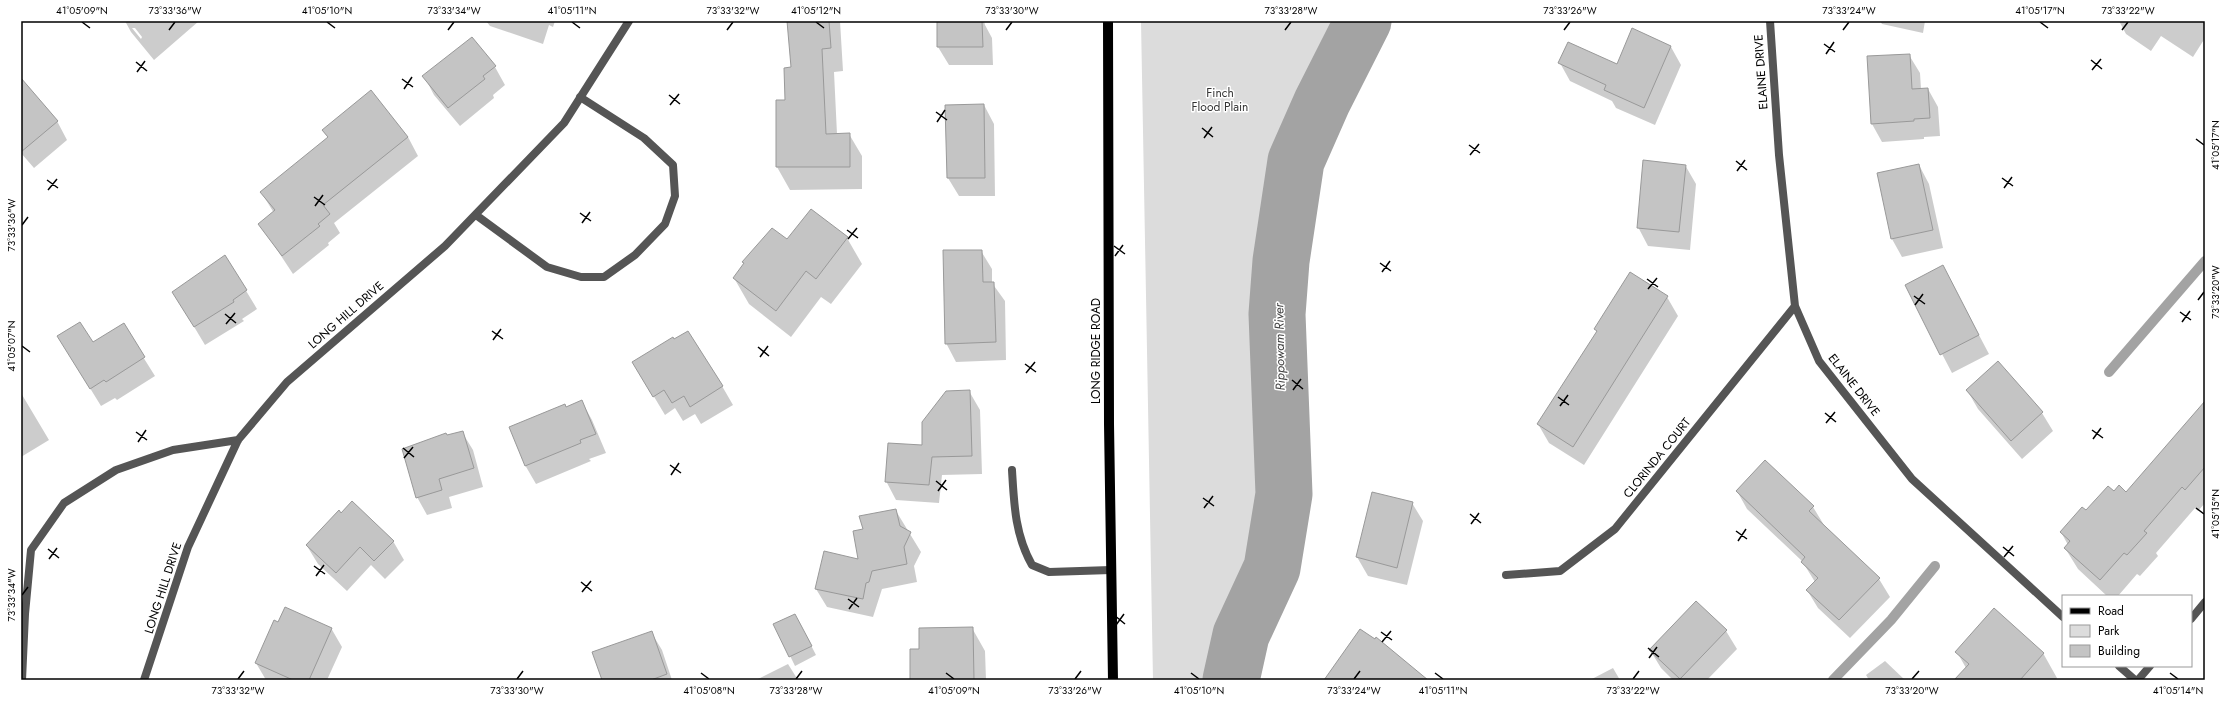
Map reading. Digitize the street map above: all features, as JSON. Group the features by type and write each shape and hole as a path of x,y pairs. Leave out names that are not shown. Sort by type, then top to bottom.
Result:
{"main road":[{"name":"LONG RIDGE ROAD","path":"1108,21 1109,424 1113,680"}],"street":[{"name":"LONG HILL DRIVE","path":"144,680 188,547 238,440 287,382 445,246 564,123 629,21"},
{"name":"ELAINE DRIVE","path":"1770,21 1779,155 1795,306 1819,361 1912,479 2062,617"},
{"path":"476,215 546,267 581,277 604,277 635,255 665,224 675,196 673,165 644,138 580,97"},
{"name":"CLORINDA COURT","path":"1506,575 1560,571 1615,529 1795,306"},
{"path":"22,680 25,614 31,550 64,503 116,470 172,450 238,440"},
{"path":"1012,470 1016,524 1022,548 1032,565 1050,572 1111,570"},
{"path":"2192,618 2205,602"},
{"path":"2120,667 2135,680"},
{"path":"2138,680 2149,667"}],"green space":[{"name":"Finch Flood Plain","path":"1141,21 1339,21 1298,114 1287,176 1298,461 1253,680 1153,680"}],"building":[{"path":"787,21 829,21 831,48 822,49 826,134 850,133 850,167 776,167 776,100 785,100 784,68 791,67"},
{"path":"937,21 982,21 983,47 937,47"},
{"path":"1632,28 1671,46 1644,108 1604,90 1606,85 1558,63 1568,42 1617,64"},
{"path":"472,37 496,66 483,76 485,79 448,108 422,76"},
{"path":"1910,54 1912,89 1928,88 1930,118 1914,119 1914,121 1871,124 1867,56"},
{"path":"21,78 58,121 21,152"},
{"path":"371,90 408,137 323,205 330,214 318,224 320,226 282,256 258,224 275,210 260,192 328,137 322,130"},
{"path":"984,104 985,178 947,178 945,105"},
{"path":"1643,160 1686,165 1679,232 1637,228"},
{"path":"1919,164 1933,230 1891,239 1877,173"},
{"path":"811,209 848,237 816,279 806,271 776,311 733,278 744,263 742,262 772,228 787,239"},
{"path":"943,250 982,250 983,282 994,282 996,342 945,344"},
{"path":"225,255 247,290 233,300 234,302 194,327 172,292"},
{"path":"1943,265 1979,335 1940,355 1905,285"},
{"path":"1630,272 1668,296 1573,447 1537,424 1597,331 1594,329"},
{"path":"80,322 93,342 124,323 145,357 106,382 104,380 90,389 57,336"},
{"path":"688,331 723,386 690,407 684,396 672,403 664,390 653,397 632,362 673,337 674,339"},
{"path":"1998,361 2043,412 2011,441 1966,390"},
{"path":"970,390 972,456 932,457 929,485 885,482 888,443 922,445 922,422 946,391"},
{"path":"582,400 596,434 580,440 581,443 525,466 509,427 565,404 566,407"},
{"path":"2205,401 2205,467 2185,490 2182,487 2144,531 2147,533 2127,555 2124,553 2100,580 2064,548 2070,541 2060,532 2082,507 2086,510 2108,486 2114,491 2119,485 2126,492"},
{"path":"463,431 474,468 439,479 442,490 416,498 402,449 446,433 447,435"},
{"path":"1765,460 1814,506 1809,511 1880,578 1839,620 1806,590 1818,578 1801,562 1805,557 1736,491"},
{"path":"1372,492 1413,502 1397,568 1356,557"},
{"path":"352,501 394,541 374,561 360,547 336,573 306,545 339,510 341,513"},
{"path":"896,509 900,526 911,532 904,547 907,564 872,571 869,582 866,583 863,599 815,589 824,551 858,559 853,531 863,529 859,516"},
{"path":"1696,601 1727,630 1680,679 1649,650"},
{"path":"285,607 332,628 309,680 293,680 255,663 274,620 278,622"},
{"path":"1994,608 2044,653 2020,680 1954,680 1969,664 1955,652"},
{"path":"795,614 812,646 789,657 773,624"},
{"path":"973,627 974,680 910,680 910,649 919,649 919,628"},
{"path":"1360,629 1375,639 1376,637 1428,680 1324,680"},
{"path":"652,631 667,674 651,680 602,680 592,652"}],"waterway":[{"name":"Rippowam River","path":"1231,680 1241,635 1272,568 1284,494 1277,314 1281,261 1296,161 1322,102 1363,21"},
{"path":"2109,372 2205,261"},
{"path":"1833,680 1891,620 1935,566"}]}
